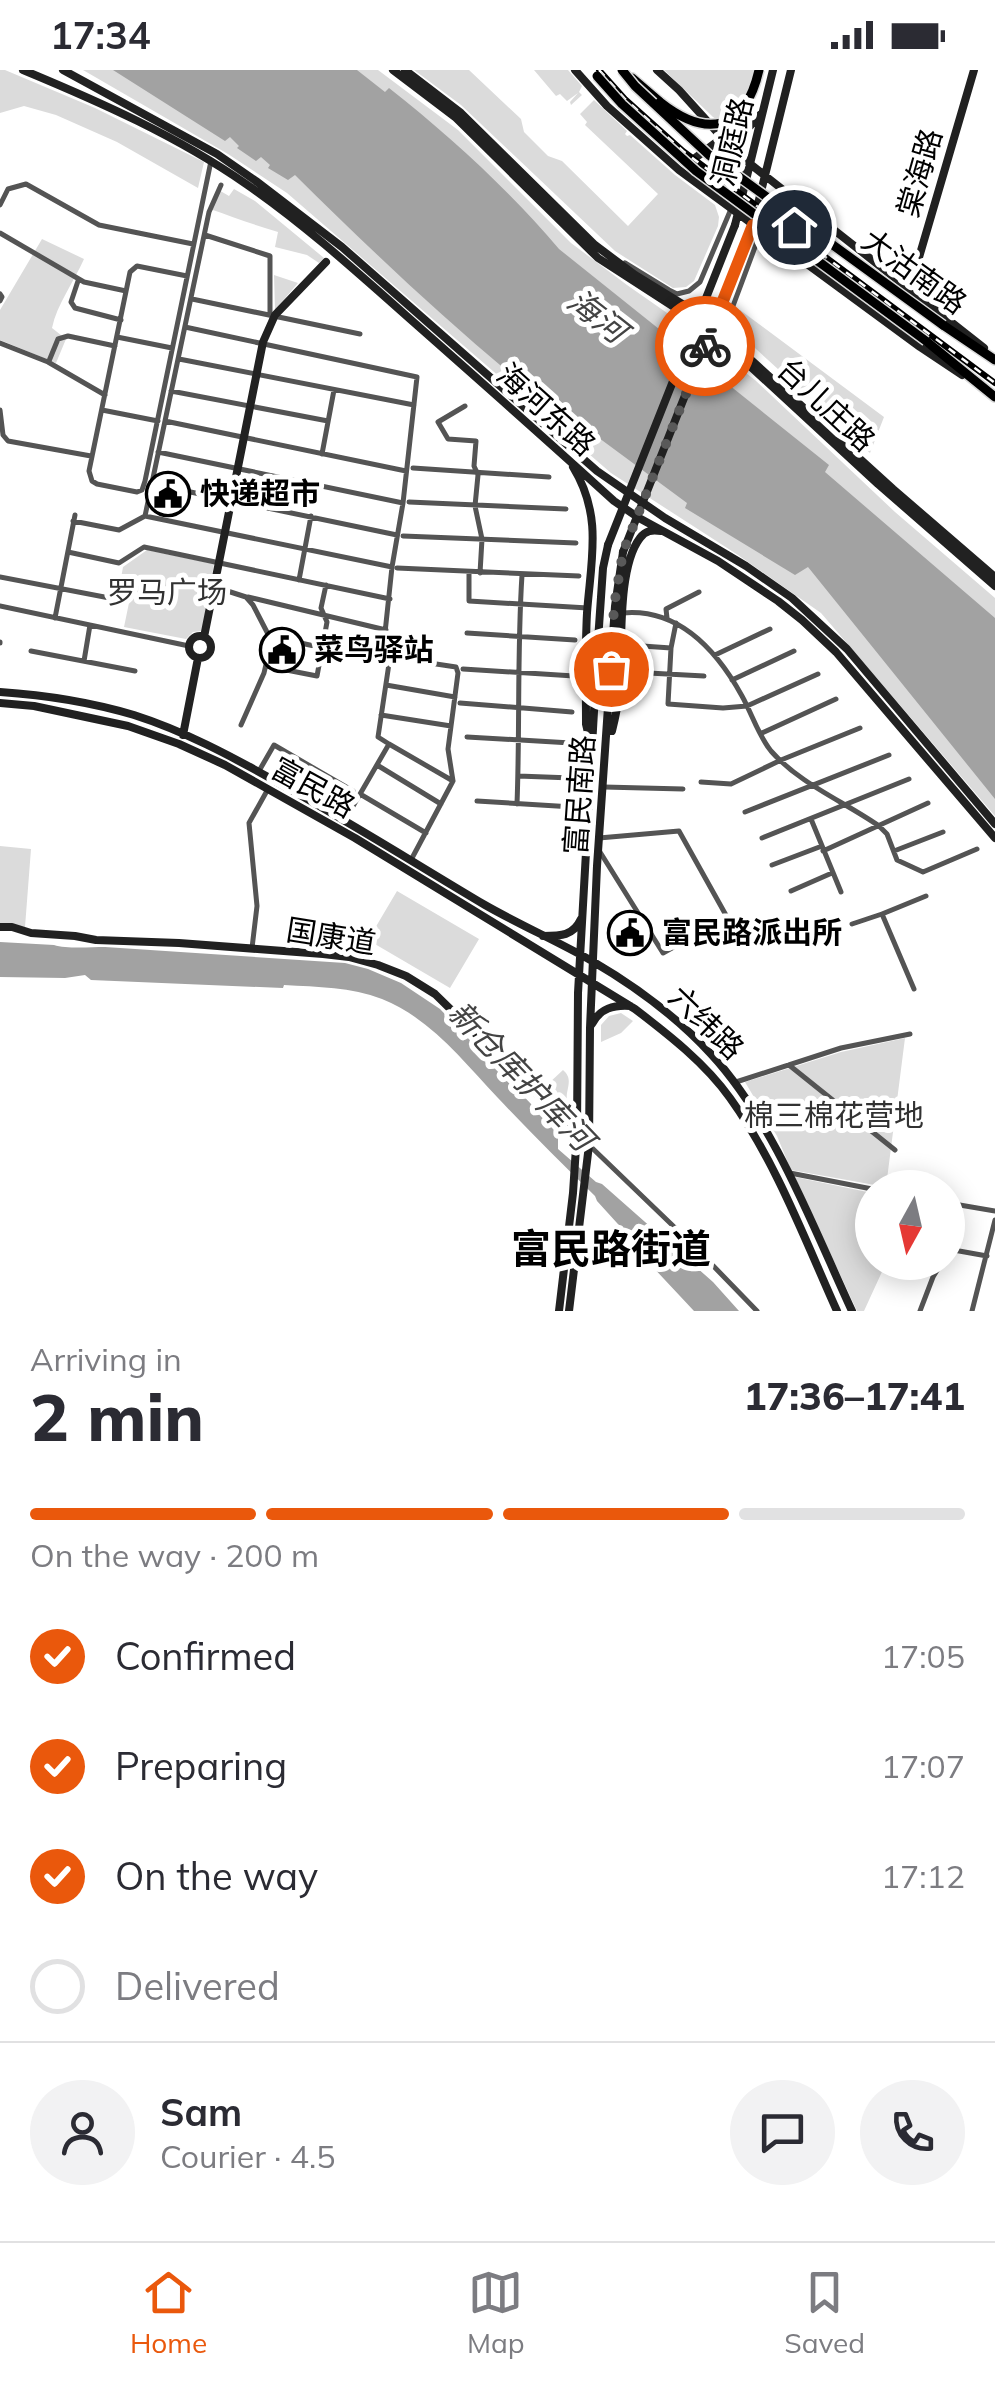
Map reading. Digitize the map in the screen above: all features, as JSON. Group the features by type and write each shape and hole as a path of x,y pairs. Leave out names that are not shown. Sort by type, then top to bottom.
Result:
{"highway":[{"name":"大沽南路","path":"591,70 622,104 696,171 995,396"},
{"name":"大沽南路","path":"623,70 709,155 995,359"},
{"path":"623,70 676,115 696,123 715,124 732,118 745,107 759,70"}],"main road":[{"name":"海河东路","path":"23,70 88,97 211,161 260,194 334,253 614,501 745,578 802,620 836,652 995,838"},
{"name":"海河东路","path":"63,70 217,154 256,181 342,248 597,470 664,518 792,598 847,650 995,824"},
{"name":"台儿庄路","path":"393,70 455,117 598,258 700,324 738,355 995,586"},
{"name":"台儿庄路","path":"405,70 460,113 595,245 704,318 742,349 995,577"},
{"path":"574,70 607,106 754,230 781,244 920,347 995,396"},
{"path":"656,70 751,166 995,359"},
{"name":"洞庭路","path":"608,545 736,225 735,212 751,166 774,70"},
{"name":"洞庭路","path":"754,230 791,70"},
{"name":"棠海路","path":"910,288 974,70"},
{"path":"680,170 722,138 750,126 764,110"},
{"path":"707,190 733,188 741,170 736,152"},
{"path":"781,244 806,210"},
{"name":"富民南路","path":"593,982 614,606 623,552 754,230"},
{"path":"204,638 262,342 273,315 326,262"},
{"path":"732,332 742,349"},
{"path":"568,458 584,485 594,522 586,724 592,747"},
{"path":"606,747 619,693 626,577 638,542 649,530 670,533"},
{"name":"富民南路","path":"583,915 603,568 608,545"},
{"path":"195,638 204,638 211,649 208,655 198,658 189,646 195,638"},
{"path":"179,744 198,658"},
{"name":"富民路","path":"0,692 95,705 184,733 580,955"},
{"name":"富民路","path":"0,703 90,716 179,744 225,765 355,838 593,982"},
{"path":"542,936 574,931 583,915"},
{"path":"558,1311 576,1155 576,1038 583,915"},
{"name":"国康道","path":"0,927 96,940 349,957 378,964 435,994 590,1144"},
{"name":"六纬路","path":"580,955 654,1002 710,1052 736,1082 787,1172 852,1311"},
{"path":"569,1311 590,1144 593,982"},
{"name":"六纬路","path":"593,982 677,1041 730,1098 758,1144 838,1311"},
{"path":"590,1028 601,1012 615,1006 630,1006"}],"street":[{"path":"145,516 172,348 211,161"},
{"path":"0,206 8,189 26,184 100,225 193,244"},
{"path":"187,276 137,266 130,272 92,456 92,482 130,492 142,490 179,359 209,212 221,185"},
{"path":"595,245 669,290 684,293 700,282 735,212"},
{"path":"732,332 730,314 754,230"},
{"path":"0,233 79,280 126,291"},
{"path":"204,235 270,256 273,315"},
{"path":"79,280 71,302 75,308 120,320"},
{"path":"0,294 0,301"},
{"path":"191,299 360,334"},
{"path":"185,327 417,377 406,503 382,661 269,636"},
{"path":"48,362 58,340 68,336 115,346"},
{"path":"117,337 172,348"},
{"path":"0,343 48,362 105,395"},
{"path":"179,359 414,405"},
{"path":"322,454 334,390"},
{"path":"171,391 328,421"},
{"path":"466,406 438,422 448,439 476,442 476,506 482,539 480,573"},
{"path":"0,410 3,435 8,441 92,456"},
{"path":"102,410 410,470 549,476"},
{"path":"158,452 406,503 566,509"},
{"path":"152,484 400,535 576,543"},
{"path":"55,618 74,518 119,530 145,516 395,568 579,576"},
{"path":"299,580 311,516"},
{"path":"68,552 120,564 144,547 390,599"},
{"path":"470,572 469,601 588,608"},
{"path":"517,804 522,575"},
{"path":"0,577 120,600"},
{"path":"266,666 317,676 327,622 321,608 326,586"},
{"path":"214,587 386,630"},
{"path":"666,618 666,608 699,592"},
{"path":"241,724 270,647 269,636 246,597"},
{"path":"0,606 189,646"},
{"path":"623,613 649,613 666,618 699,638 716,654 770,750 800,778 879,826 887,834 897,860 923,872 976,849"},
{"path":"676,623 668,704 747,706 818,674"},
{"path":"84,662 90,625"},
{"path":"716,654 770,630"},
{"path":"468,634 575,640"},
{"path":"628,646 671,648"},
{"path":"32,651 135,671"},
{"path":"732,680 794,651"},
{"path":"412,860 453,781 448,749 458,672 456,667 390,657 378,736 453,781"},
{"path":"464,669 574,676"},
{"path":"630,672 704,676"},
{"path":"386,685 457,700 572,712"},
{"path":"760,734 836,699"},
{"path":"381,715 451,726"},
{"path":"700,782 731,784 860,728"},
{"path":"467,736 570,743"},
{"path":"258,772 274,744 426,834"},
{"path":"344,820 356,793 389,744"},
{"path":"745,812 889,755"},
{"path":"377,766 441,804"},
{"path":"518,776 572,778"},
{"path":"762,838 909,780"},
{"path":"604,786 684,789"},
{"path":"252,948 257,906 250,822 268,788"},
{"path":"477,801 589,808"},
{"path":"772,865 822,849 928,803"},
{"path":"811,819 841,892"},
{"path":"598,850 663,953 727,917 680,831 600,838"},
{"path":"894,851 943,832"},
{"path":"791,891 832,873"},
{"path":"852,924 926,896"},
{"path":"882,914 914,989"},
{"path":"736,1082 841,1048 910,1034"},
{"path":"789,1065 894,1150"},
{"path":"590,1144 757,1311"},
{"path":"787,1172 855,1186"},
{"path":"965,1206 995,1211"},
{"path":"972,1311 995,1220"},
{"path":"965,1252 986,1256"},
{"path":"920,1311 932,1280"}],"green space":[{"path":"0,70 95,108 204,162 198,188 117,142 56,115 24,106 0,113"},
{"path":"83,70 378,70 458,130 571,243 755,380 895,512 995,598 995,816 821,613 611,473 287,193"},
{"path":"414,70 469,70 521,119 524,132 548,156 562,161 628,226 658,194 585,125 587,122 580,114 594,100 627,131 627,136 715,205 718,226 694,281 686,287 673,288 615,251 461,105"},
{"path":"534,70 568,70 582,86 582,95 571,105 578,93 567,101 560,94 556,96"},
{"path":"664,70 757,70 749,115 736,125 722,123"},
{"path":"217,189 229,196 234,189 255,201 324,258 319,263 307,255 275,247 278,232 210,209"},
{"path":"42,239 84,259 54,319 52,328 66,339 56,363 0,340 0,310"},
{"path":"274,275 298,283 275,310"},
{"path":"740,310 884,417 870,453 744,338 736,321"},
{"name":"罗马广场","path":"147,550 214,564 202,631 193,632 186,639 124,627 130,598 118,595 123,567"},
{"path":"0,846 31,849 25,927 0,924"},
{"path":"397,891 479,939 450,988 368,940"},
{"path":"621,1013 633,1021 621,1033 601,1042 601,1025 609,1016"},
{"name":"棉三棉花营地","path":"905,1038 888,1170 855,1170 855,1181 791,1170 777,1136 745,1082 841,1052"},
{"path":"563,1070 569,1080 567,1115 562,1115 544,1096 548,1084"},
{"path":"795,1177 855,1189 855,1280 878,1280 864,1311 857,1311"}],"water":[{"name":"海河","path":"113,70 357,70 385,92 389,88 412,106 499,185 559,249 829,465 825,472 995,618 995,799 808,567 795,575 685,508 687,503 599,438 595,441 478,346 295,175 288,180 268,168 270,165 261,157 256,161 237,148 230,137 225,141"},
{"path":"0,942 345,963 401,983 440,1009 558,1132 558,1149 713,1282 739,1311 694,1311 635,1248 637,1245 595,1196 445,1042 399,1007 370,995 322,987 91,980 85,975 0,977"}],"railway":[{"path":"599,70 683,151 995,383"}],"way so far":[{"path":"611,669 614,606 623,552 705,346"}],"place":[{"name":"快递超市","path":"168,494"},
{"name":"菜鸟驿站","path":"282,650"},
{"name":"富民路派出所","path":"630,933"}],"district":[{"name":"富民路街道","path":"611,1249"}],"route":[{"path":"705,346 753,225 781,244 794,227"}],"water label":[{"name":"新仓库护库河","path":"521,1076"}]}
